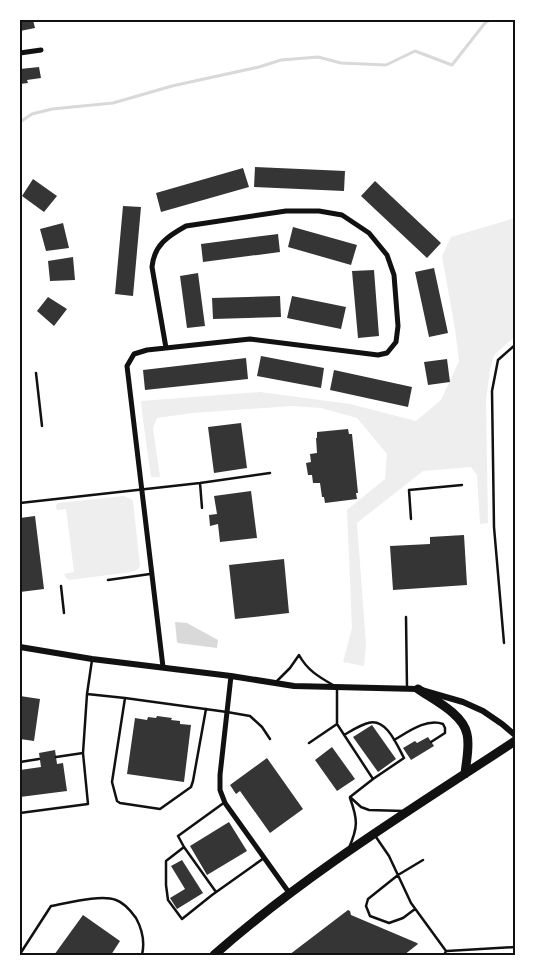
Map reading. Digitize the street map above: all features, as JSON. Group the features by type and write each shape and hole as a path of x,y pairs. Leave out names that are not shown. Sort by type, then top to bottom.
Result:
{"highway":[{"path":"418,689 449,710 464,726 468,747 465,774"},
{"path":"214,955 241,931 373,833 515,741"}],"street":[{"path":"20,53 41,50"},
{"path":"164,668 127,366 134,354 146,350 166,348 250,339 378,355 387,353 396,342 398,326 394,275 387,256 369,233 342,215 319,211 286,211 186,226 173,233 161,243 153,258 152,267 166,348"},
{"path":"20,647 92,659 231,676 294,686 418,689 464,702 483,711 515,735"},
{"path":"231,676 220,790 225,802 290,894"}],"lane":[{"path":"504,643 494,527 492,391 498,360 515,344"},
{"path":"36,373 42,426"},
{"path":"20,503 200,483 270,473"},
{"path":"200,483 202,508"},
{"path":"410,519 409,490 462,486"},
{"path":"108,580 152,574"},
{"path":"61,586 64,613"},
{"path":"406,618 407,689"},
{"path":"276,683 299,655 303,664 310,671 337,688 336,724 373,779"},
{"path":"20,813 88,804 83,753 87,694 92,659"},
{"path":"87,694 250,716 262,727 270,739"},
{"path":"125,698 112,782 117,801 156,809 160,809 193,785 206,709"},
{"path":"344,735 367,723 379,722 386,726 404,758"},
{"path":"394,740 429,722 443,724 444,732 431,742"},
{"path":"309,743 336,724"},
{"path":"56,757 83,753"},
{"path":"350,797 408,756"},
{"path":"20,762 40,759"},
{"path":"350,797 361,807 369,810 407,811"},
{"path":"348,851 355,832 356,823 350,797"},
{"path":"216,892 178,836 225,802"},
{"path":"373,833 389,856 411,904 446,951"},
{"path":"184,847 166,860 168,900 182,919 264,858"},
{"path":"415,909 403,918 389,923 370,916 366,906 368,899 398,874 423,860"},
{"path":"20,954 51,906 96,898 116,900 131,910 141,927 144,946 142,955"},
{"path":"446,951 515,947"},
{"path":"444,955 446,951"}],"shaded area":[{"path":"515,218 515,338 494,355 486,400 488,523 480,524 477,475 471,467 423,471 357,523 366,644 364,666 343,662 352,628 347,510 385,479 387,454 357,418 321,408 292,406 192,413 157,418 153,428 160,477 151,477 141,401 260,392 350,404 416,421 441,400 459,361 442,256 451,237"},
{"path":"124,496 133,501 140,566 132,572 69,580 66,578 64,574 74,572 66,509 57,510 56,506 58,503"},
{"path":"175,622 187,623 218,640 217,648 178,643"}],"building":[{"path":"20,20 33,20 35,28 20,31"},
{"path":"39,67 41,78 27,80 28,83 20,84 20,69"},
{"path":"255,167 345,171 344,191 254,187"},
{"path":"243,168 249,187 161,212 156,193"},
{"path":"33,179 57,196 44,212 22,196"},
{"path":"375,181 441,243 427,258 361,196"},
{"path":"123,206 141,207 133,296 115,294"},
{"path":"63,223 69,248 46,251 40,229"},
{"path":"293,227 357,245 351,265 288,247"},
{"path":"278,234 280,252 203,262 201,244"},
{"path":"73,257 75,280 50,281 48,261"},
{"path":"434,268 448,333 429,337 415,272"},
{"path":"374,270 379,336 358,338 352,271"},
{"path":"198,273 205,326 187,328 180,276"},
{"path":"280,296 281,317 213,319 212,298"},
{"path":"292,296 346,307 341,329 287,318"},
{"path":"48,297 67,309 54,326 37,311"},
{"path":"261,356 324,368 321,388 257,376"},
{"path":"246,358 248,379 145,390 143,370"},
{"path":"447,359 450,382 428,385 424,362"},
{"path":"334,370 412,387 408,407 330,390"},
{"path":"241,423 247,468 214,473 208,427"},
{"path":"348,429 349,434 352,434 357,499 325,503 320,483 313,483 312,475 308,475 306,463 311,462 310,454 317,453 317,432"},
{"path":"251,491 257,538 220,542 218,524 210,526 209,515 217,514 214,496"},
{"path":"35,516 44,589 20,592 20,518"},
{"path":"464,535 467,585 393,590 390,546 430,544 430,537"},
{"path":"284,559 289,613 235,619 229,565"},
{"path":"20,696 40,699 34,741 20,739"},
{"path":"157,716 172,718 171,720 180,721 180,724 191,725 184,782 127,774 135,718 147,720 148,717 156,718"},
{"path":"372,725 396,759 378,772 353,737"},
{"path":"428,737 434,746 411,760 403,748 415,741 417,743"},
{"path":"332,747 355,779 337,791 315,760"},
{"path":"55,750 57,764 63,763 67,791 20,797 20,770 41,767 39,753"},
{"path":"267,758 303,809 270,833 240,791 236,794 230,785"},
{"path":"229,822 247,851 207,875 190,846"},
{"path":"182,860 203,893 177,909 170,898 185,889 171,866"},
{"path":"348,910 351,915 418,944 404,955 289,955"},
{"path":"83,915 120,941 111,955 54,955"}],"waterway":[{"path":"20,122 32,114 52,109 113,103 172,86 259,67 281,60 318,57 341,63 386,65 415,51 452,65 485,23 490,20"}]}
